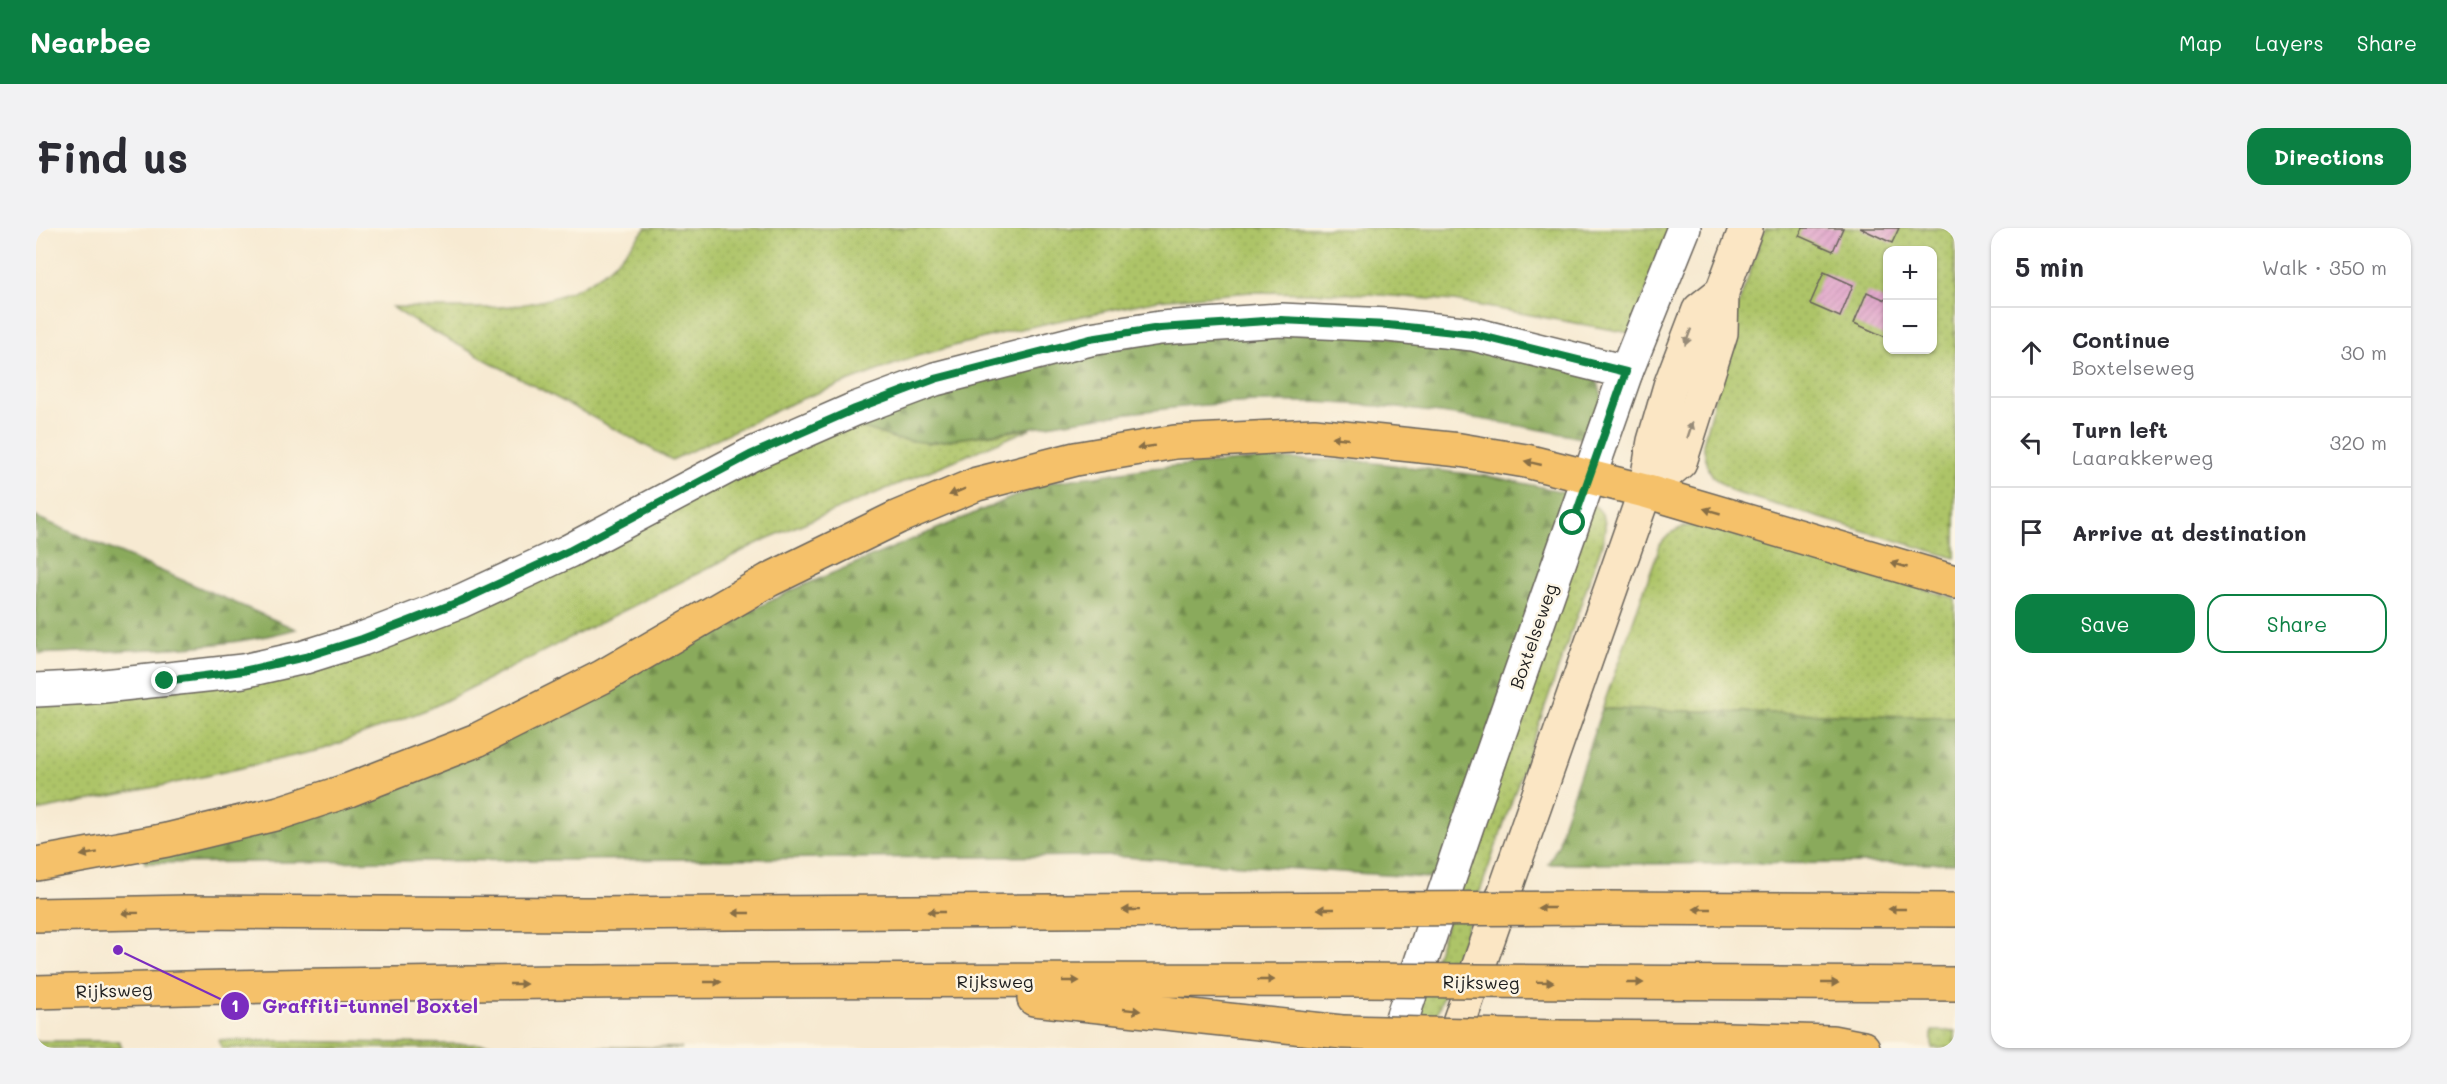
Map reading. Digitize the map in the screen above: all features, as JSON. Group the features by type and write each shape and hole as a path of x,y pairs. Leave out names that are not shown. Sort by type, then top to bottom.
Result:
{"highway":[{"path":"36,864 167,840 290,810 349,790 477,740 602,677 769,580 898,517 977,484 1076,459 1176,442 1314,435 1460,450 1526,461 1645,491 1955,582"},
{"path":"36,915 188,912 598,914 1605,908 1955,910"},
{"name":"Rijksweg","path":"36,992 229,986 865,981 1360,980 1955,984"},
{"path":"865,981 1342,1032 1809,1041 1832,1042 1863,1048"}],"main road":[{"path":"1450,1048 1645,491 1654,441 1670,386 1699,310 1722,292 1746,228"}],"street":[{"name":"Boxtelseweg","path":"1392,1048 1469,820 1626,372 1684,228"},
{"path":"36,690 94,687 243,671 305,657 362,639 461,601 569,551 750,455 855,409 935,379 1090,339 1160,328 1281,320 1388,325 1473,334 1626,372"}],"green space":[{"path":"646,228 1670,228 1630,333 1454,301 1368,294 1251,292 1158,300 1006,332 917,356 799,400 672,460 412,320 392,307 500,307 553,298 578,288 601,274"},
{"path":"1765,228 1955,228 1955,558 1733,492 1714,478 1708,468 1703,444 1737,309"},
{"path":"1359,332 1590,370 1601,390 1602,405 1590,440 1470,417 1388,407 1307,402 1182,407 1098,417 929,443 896,439 846,422 929,391 1164,338"},
{"path":"846,422 929,443 1030,429 766,539 431,708 324,749 175,783 36,811 36,701 267,675"},
{"path":"1266,459 1350,460 1494,477 1570,493 1443,879 1110,856 145,863 142,856 666,653 790,591 1046,483 1150,468"},
{"path":"1592,504 1602,513 1605,524 1600,550 1425,1048 1404,1048"},
{"path":"36,517 296,629 201,646 40,654 36,645"},
{"path":"1700,525 1955,598 1955,717 1602,709 1660,545 1677,529"},
{"path":"1602,709 1955,717 1955,863 1548,864 1559,843 1563,823"},
{"path":"1932,1031 1955,1031 1955,1048 1932,1048"},
{"path":"219,1040 682,1048 222,1048"},
{"path":"36,1041 119,1041 122,1048 36,1048"}],"building":[{"path":"1803,228 1843,228 1833,251 1799,236"},
{"path":"1860,228 1899,228 1892,243"},
{"path":"1824,272 1853,285 1840,317 1810,304"},
{"path":"1867,292 1883,299 1883,336 1854,323"}],"place":[{"name":"Graffiti-tunnel Boxtel","path":"118,950"}],"route":[{"path":"165,681 243,671 305,657 362,639 461,601 569,551 750,455 855,409 935,379 1090,339 1160,328 1281,320 1388,325 1473,334 1626,372 1573,523"}]}
